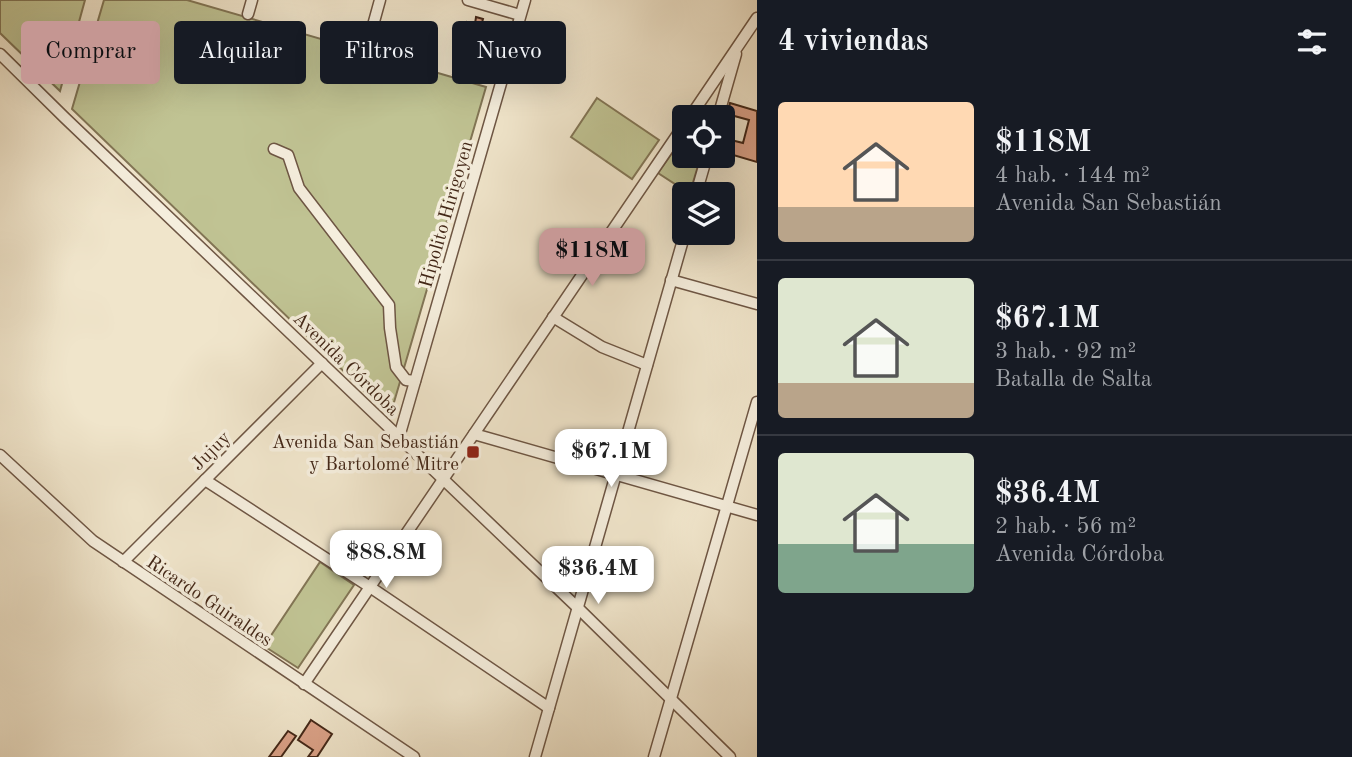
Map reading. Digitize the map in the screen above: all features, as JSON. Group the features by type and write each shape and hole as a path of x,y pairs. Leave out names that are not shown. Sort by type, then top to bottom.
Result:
{"street":[{"path":"248,14 252,0"},
{"path":"374,21 380,0"},
{"path":"468,0 520,15"},
{"name":"Hipolito Hirigoyen","path":"399,437 525,0"},
{"path":"698,105 757,18"},
{"path":"721,105 738,46"},
{"name":"Avenida Córdoba","path":"0,54 730,757"},
{"path":"304,684 672,143"},
{"path":"274,149 288,155 299,188 390,305 390,328 396,367 405,380 415,382"},
{"path":"535,757 681,245"},
{"path":"671,280 757,304"},
{"path":"553,317 602,347 647,365"},
{"name":"Jujuy","path":"123,562 322,363"},
{"path":"654,757 757,402"},
{"path":"474,434 757,515"},
{"name":"Ricardo Guiraldes","path":"0,454 93,541 414,757"},
{"path":"205,480 549,708"}],"green space":[{"path":"0,0 85,0 79,21 21,21 21,53 0,33"},
{"path":"104,0 187,0 259,21 174,21 174,84 306,84 306,35 320,39 320,84 438,84 438,73 452,77 452,84 486,87 390,416 72,109 79,84 160,84 160,21 98,21"},
{"path":"53,84 62,84 60,91"},
{"path":"597,98 659,140 632,179 571,137"},
{"path":"672,153 672,168 697,168 693,182 672,182 658,173"},
{"path":"320,562 354,585 298,668 264,646"}],"building":[{"path":"730,103 757,111 757,162 735,156 735,141 743,143 749,120 735,116 735,105"},
{"path":"311,720 332,734 317,757 308,757 313,750 298,740"},
{"path":"288,731 296,736 281,757 269,757"}],"place":[{"name":"Avenida San Sebastián y Bartolomé Mitre","path":"473,452"}]}
